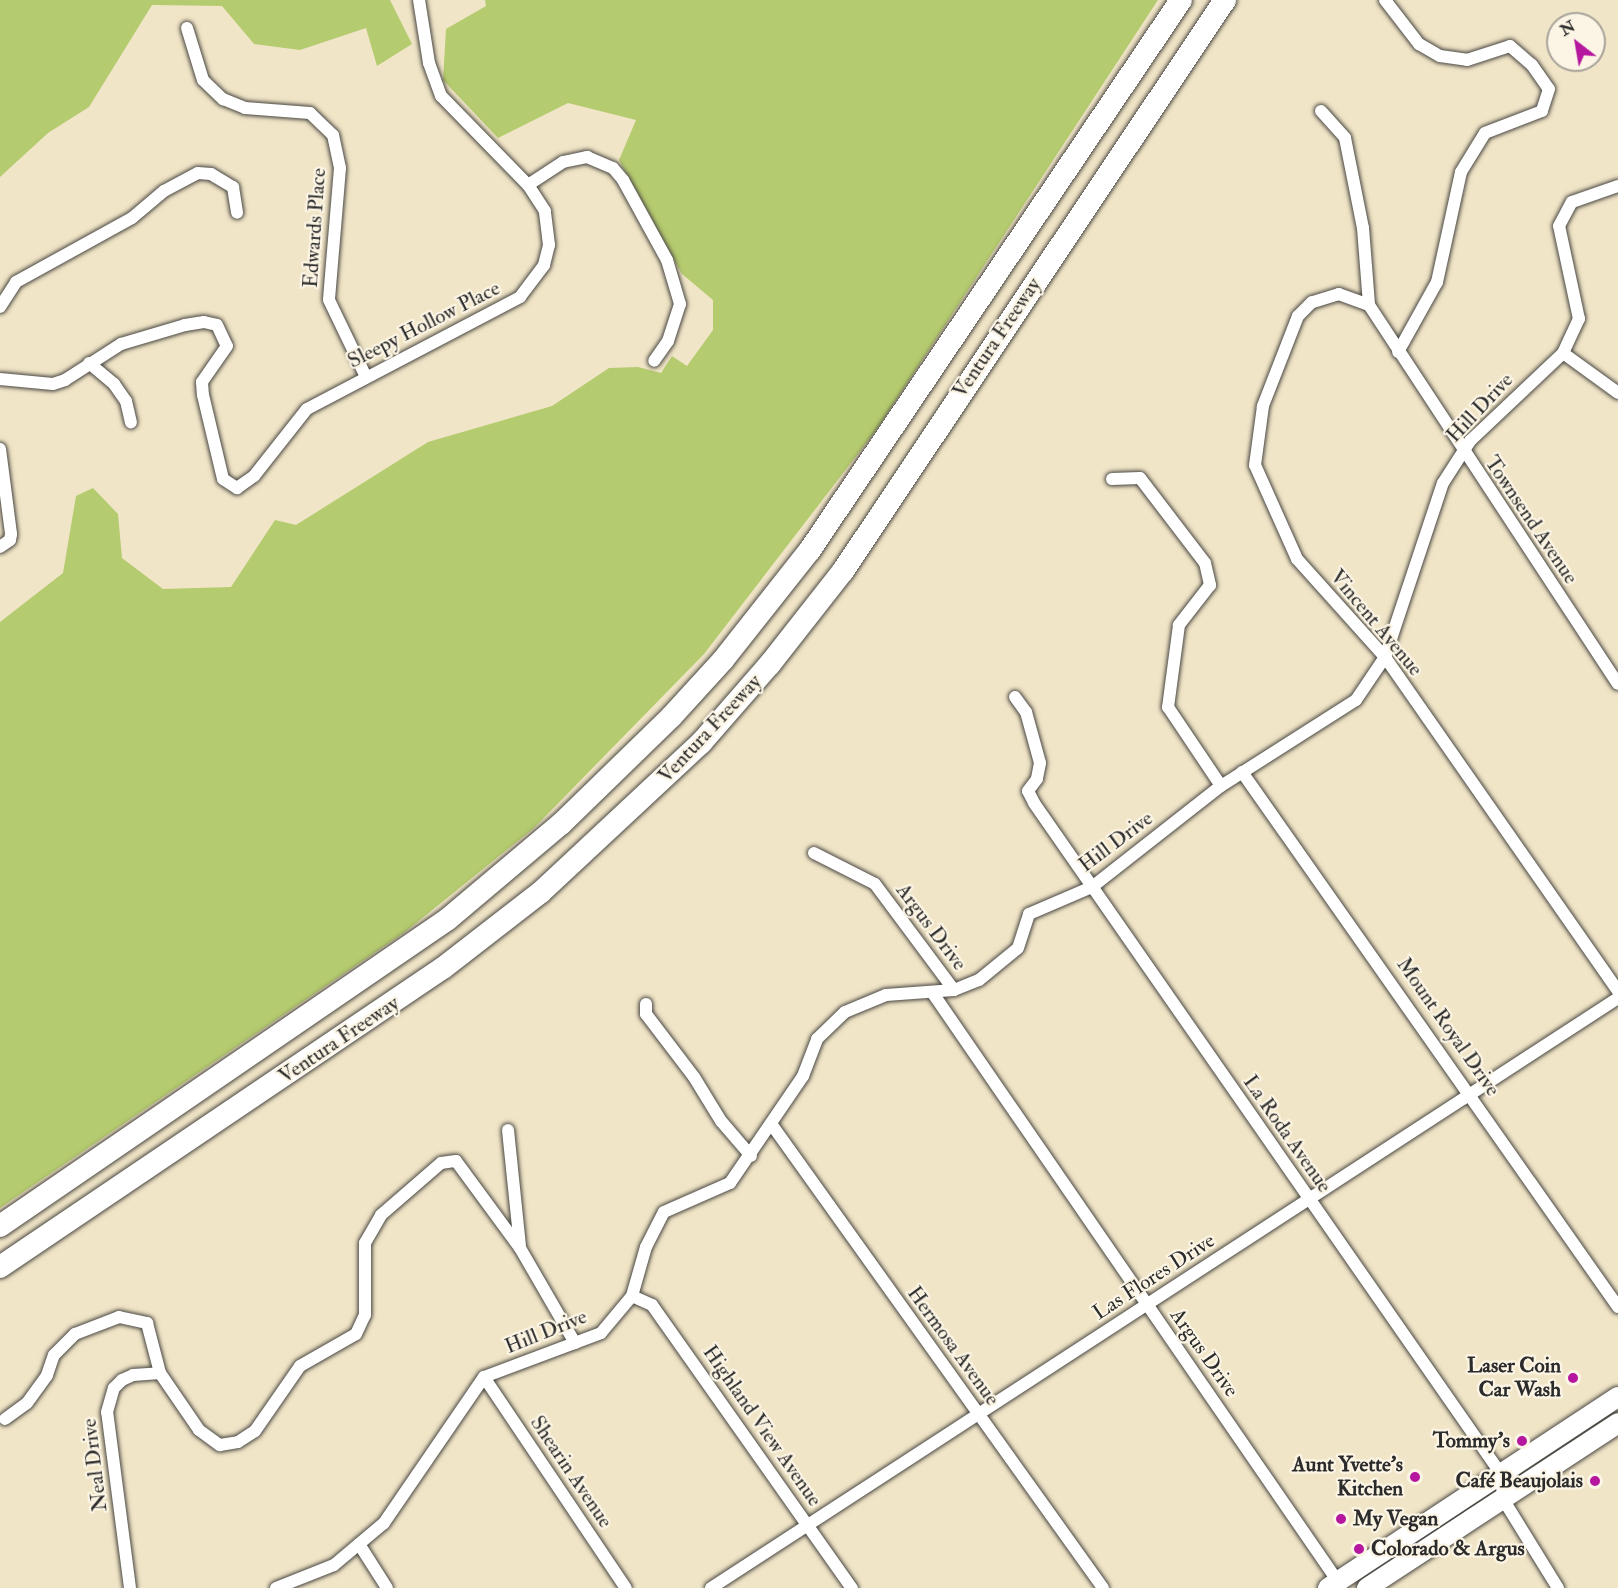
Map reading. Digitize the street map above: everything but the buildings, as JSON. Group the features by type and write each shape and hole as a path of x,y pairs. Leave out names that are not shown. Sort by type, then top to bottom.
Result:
{"highway":[{"name":"Ventura Freeway","path":"0,1226 448,919 516,864 614,773 723,660 810,550 1181,0"},
{"path":"643,800 649,779 731,692 842,553 1211,0"},
{"name":"Ventura Freeway","path":"0,1267 443,968 541,892 643,800 701,743 770,664 843,571 1225,0"},
{"path":"0,1240 405,967 523,875 615,789 712,690 777,612 850,514 1008,276 1026,233"},
{"path":"0,1253 28,1234 56,1230"}],"main road":[{"path":"1336,1586 1618,1397"},
{"path":"1367,1588 1618,1423"}],"street":[{"name":"Sleepy Hollow Place","path":"89,363 105,351 140,338 204,322 217,324 226,346 202,382 223,479 229,485 241,487 254,476 298,415 520,297 544,265 549,245 545,211 528,185 441,96 431,71 419,0"},
{"path":"1385,0 1419,44 1440,56 1467,60 1510,46 1532,65 1549,89 1542,111 1485,133 1461,172 1437,282 1398,352"},
{"name":"Edwards Place","path":"187,28 203,80 223,99 245,108 310,113 333,135 340,168 329,300 366,377"},
{"name":"Townsend Avenue","path":"1321,111 1345,138 1363,228 1369,305 1462,453 1618,684"},
{"path":"528,185 563,162 587,157 613,168 623,180 668,260 680,304 668,341 654,360"},
{"path":"0,307 16,282 132,218 164,190 198,173 211,174 233,187 237,213"},
{"name":"Hill Drive","path":"484,1377 601,1333 632,1296 646,1247 664,1212 730,1184 752,1156 803,1076 818,1039 845,1012 886,996 954,990 979,980 1018,948 1029,914 1092,887 1221,786 1356,700 1385,657 1443,483 1462,453 1563,353 1580,319 1559,226 1572,202 1618,186"},
{"name":"Vincent Avenue","path":"1369,305 1339,294 1312,302 1298,316 1263,406 1255,465 1297,559 1385,657 1618,991"},
{"path":"1563,353 1618,393"},
{"path":"0,379 53,384 65,380 89,363 114,384 126,401 131,422"},
{"path":"0,450 10,529 10,540 0,547"},
{"path":"1112,479 1140,478 1205,563 1210,585 1179,625 1168,707 1221,786"},
{"name":"La Roda Avenue","path":"1015,697 1026,712 1040,763 1037,778 1029,791 1092,887 1501,1474"},
{"name":"Mount Royal Drive","path":"1242,772 1471,1094 1618,1307"},
{"name":"Argus Drive","path":"814,853 875,884 954,990"},
{"name":"Argus Drive","path":"932,992 1147,1304 1336,1586"},
{"name":"Las Flores Drive","path":"711,1588 1618,998"},
{"path":"646,1004 646,1014 694,1077 721,1121 752,1156"},
{"name":"Hermosa Avenue","path":"772,1125 1102,1588"},
{"path":"508,1130 520,1248"},
{"path":"5,1419 27,1403 47,1375 54,1355 75,1334 119,1317 147,1323 160,1373 199,1430 220,1445 238,1442 255,1431 300,1366 356,1334 365,1315 365,1243 381,1215 441,1163 456,1161 520,1248 575,1343"},
{"name":"Highland View Avenue","path":"632,1296 652,1305 852,1588"},
{"name":"Neal Drive","path":"130,1588 107,1412 114,1388 122,1380 134,1375 160,1373"},
{"path":"276,1588 334,1565 384,1523 484,1377"},
{"name":"Shearin Avenue","path":"484,1377 626,1588"},
{"path":"1501,1474 1503,1499 1558,1588"},
{"path":"358,1544 387,1588"}],"green space":[{"path":"0,0 390,0 412,44 377,66 366,28 300,50 254,44 222,6 152,5 89,107 48,133 0,177"},
{"path":"485,0 1158,0 877,429 704,654 534,828 405,932 0,1208 0,622 63,573 76,496 93,488 118,514 122,558 163,589 231,587 275,520 296,525 428,442 552,406 609,368 638,367 661,373 672,356 687,366 713,330 713,300 682,274 619,160 636,120 568,103 498,138 443,80 446,29 486,6"}],"place":[{"name":"Laser Coin Car Wash","path":"1573,1378"},
{"name":"Tommy's","path":"1522,1441"},
{"name":"Aunt Yvette’s Kitchen","path":"1415,1477"},
{"name":"Café Beaujolais","path":"1595,1481"},
{"name":"My Vegan","path":"1341,1519"},
{"name":"Colorado & Argus","path":"1359,1549"}]}
